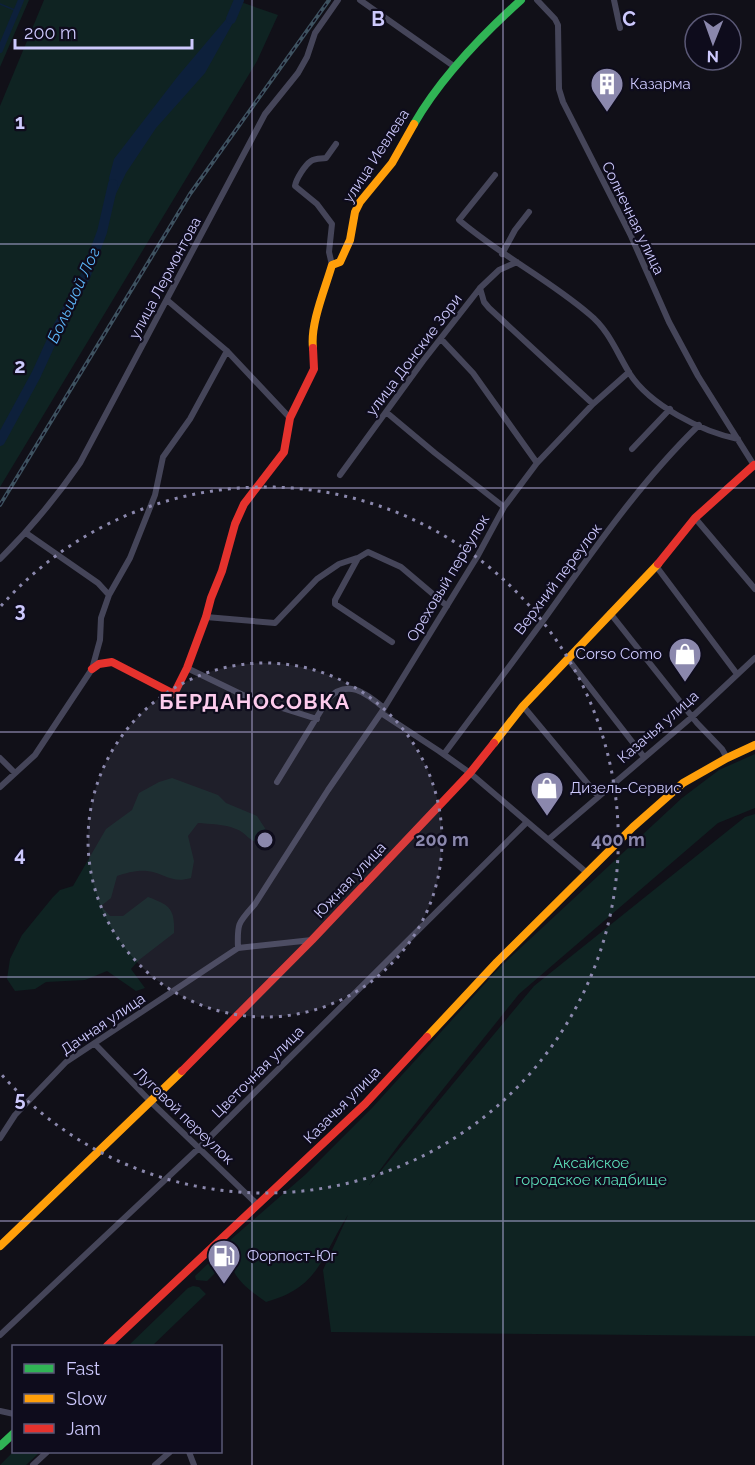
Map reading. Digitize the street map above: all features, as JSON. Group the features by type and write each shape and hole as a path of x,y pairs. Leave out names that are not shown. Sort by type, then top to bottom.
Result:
{"street":[{"name":"улица Лермонтова","path":"0,559 54,501 80,463 265,114 298,73 307,57 315,33 338,0"},
{"path":"360,0 455,67"},
{"name":"улица Иевлева","path":"92,669 99,664 112,662 174,694 187,668 206,617 235,524 244,504 284,453 290,418 314,369 312,340 314,327 332,265 340,262 350,240 355,212 360,202 392,163 424,107 455,67 521,0"},
{"name":"Солнечная улица","path":"537,0 558,25 559,89 563,102 631,236 669,322 698,376 754,466"},
{"path":"614,0 620,28"},
{"path":"332,265 329,252 332,224 317,204 295,186 295,181 308,163 326,158 336,144"},
{"path":"495,175 459,220 502,254 558,289 601,325 629,372 645,393 720,436 738,439"},
{"path":"502,254 515,230 529,212"},
{"name":"улица Донские Зори","path":"340,475 480,288 499,270 518,262"},
{"path":"480,288 484,302 489,308 593,404"},
{"path":"167,300 227,351 290,418"},
{"path":"441,339 473,373 537,463"},
{"path":"0,787 35,755 92,669 98,651 101,618 109,594 130,558 155,495 163,457 190,419 227,351"},
{"name":"Ореховый переулок","path":"238,948 237,928 241,919 255,904 382,711 477,557 504,507 537,463 593,404 629,372"},
{"path":"632,449 670,409"},
{"path":"386,412 504,507"},
{"name":"Верхний переулок","path":"444,754 572,578 652,475 699,425"},
{"name":"Южная улица","path":"0,1246 151,1102 312,940 470,773 524,706 656,566 694,518 754,466"},
{"path":"694,518 755,589"},
{"path":"26,533 89,577 109,594"},
{"path":"206,617 275,623 317,579 339,564 368,552 401,567 447,606"},
{"path":"358,558 335,604 393,642"},
{"path":"656,566 737,674"},
{"path":"610,613 697,723 722,748 727,758"},
{"name":"Казачья улица","path":"549,839 693,716 755,658"},
{"path":"568,659 644,758"},
{"path":"187,668 247,697 317,718"},
{"path":"277,782 328,699 337,690 345,688 359,691 372,698 382,711 470,773 586,872"},
{"path":"524,706 598,796"},
{"name":"Казачья улица","path":"109,1345 365,1104 497,962 633,827 683,783 755,745"},
{"path":"0,758 14,772"},
{"name":"Цветочная улица","path":"0,1335 200,1147 527,822"},
{"path":"238,948 312,940"},
{"name":"Дачная улица","path":"0,1138 15,1115 66,1062 238,948"},
{"name":"Луговой переулок","path":"94,1044 258,1205"},
{"path":"0,1446 12,1435"},
{"path":"33,1465 46,1453"},
{"path":"156,1465 169,1453"}],"green space":[{"path":"0,0 29,0 0,67"},
{"path":"44,0 235,0 278,15 257,61 0,487 0,106"},
{"name":"Аксайское городское кладбище","path":"755,754 755,808 718,823 519,994 369,1185 534,986 745,817 755,814 755,1336 331,1332 323,1270 348,1215 317,1269 298,1288 266,1302 243,1284 230,1262 229,1241 306,1174 372,1108 500,967 682,798 719,770"},
{"path":"172,778 218,795 226,803 257,816 268,833 265,843 254,841 231,827 198,823 188,836 194,861 191,878 178,880 143,871 117,876 111,898 101,906 110,916 123,916 148,897 166,906 172,913 174,933 131,969 145,988 136,991 107,971 85,980 46,982 35,989 15,991 7,979 10,959 22,935 60,890 73,886 106,829 132,810 139,793"},
{"path":"217,1255 219,1269 207,1281 196,1280 195,1276"},
{"path":"199,1287 206,1294 153,1345 129,1345 188,1288"},
{"path":"12,1453 39,1453 26,1465 0,1465"}],"water":[{"path":"239,4 234,21 205,73 156,128 126,173 111,204 109,178 114,159 178,76"}],"waterway":[{"path":"0,50 21,0"},
{"name":"Большой Лог","path":"231,19 239,0"},
{"path":"0,4 17,11"},
{"name":"Большой Лог","path":"0,441 85,277 102,232 113,184"}],"railway":[{"path":"0,505 190,194 329,0"}],"traffic: fast":[{"path":"414,124 449,74 491,28 521,0"},
{"path":"0,1446 12,1435"}],"traffic: slow":[{"path":"313,348 314,328 322,295 332,265 340,262 350,240 355,212 360,202 392,163 414,124"},
{"path":"494,743 523,706 658,564"},
{"path":"427,1037 497,962 633,827 683,783 755,745"},
{"path":"0,1246 182,1071"}],"traffic: jam":[{"path":"92,669 99,664 112,662 174,694 187,668 206,617 235,524 244,504 284,452 290,418 314,369 313,348"},
{"path":"658,564 695,518 754,465"},
{"path":"182,1071 312,940 470,773 494,743"},
{"path":"108,1345 365,1104 427,1037"}],"place":[{"name":"Казарма","path":"607,113"},
{"name":"Corso Como","path":"685,683"},
{"name":"Дизель-Сервис","path":"547,817"},
{"name":"Форпост-Юг","path":"224,1285"}],"district":[{"name":"БЕРДАНОСОВКА","path":"255,702"}]}
